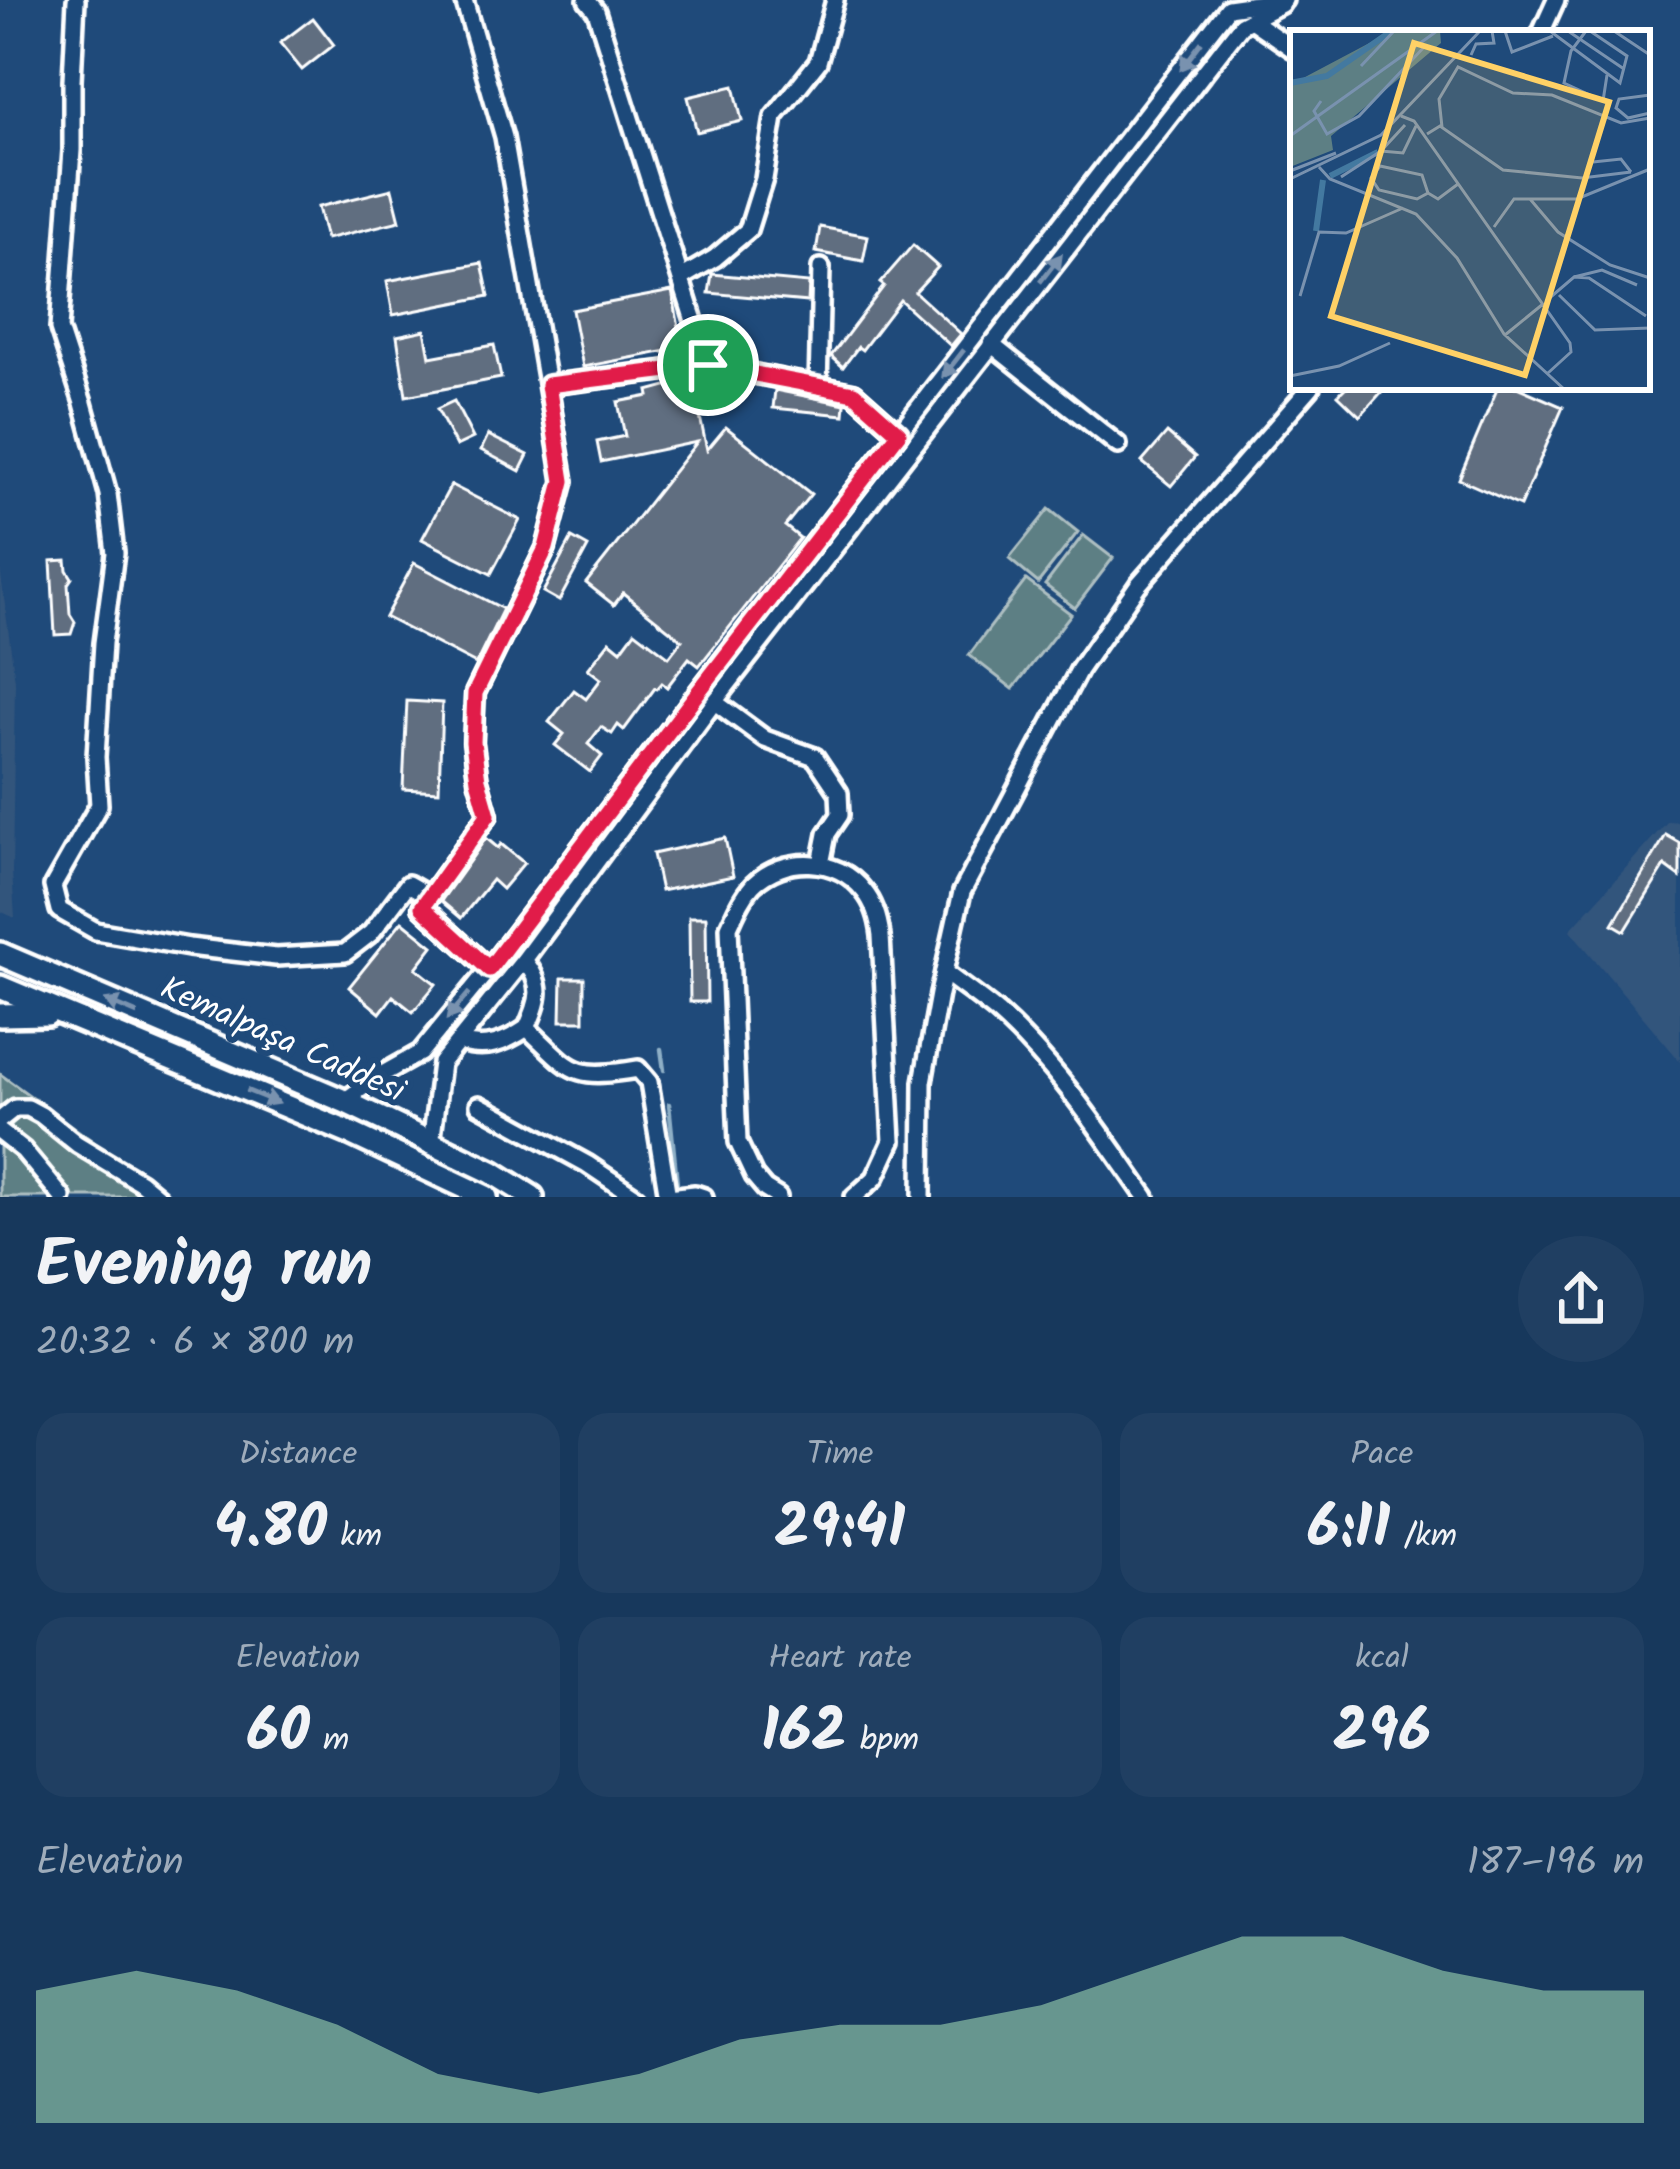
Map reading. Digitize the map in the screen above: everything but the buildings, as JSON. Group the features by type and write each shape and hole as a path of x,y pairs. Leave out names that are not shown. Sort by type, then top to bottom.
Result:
{"main road":[{"name":"Kemalpaşa Caddesi","path":"0,954 344,1101 492,1172 532,1197"},
{"name":"Kemalpaşa Caddesi","path":"0,987 352,1134 486,1197"},
{"path":"0,1016 59,1014"}],"street":[{"path":"76,0 70,196 58,329 108,494 115,553 98,734 100,806 53,886 59,910 96,931 276,957 345,952 371,933 408,884 428,896"},
{"path":"464,0 504,136 563,481 546,548 475,693 473,742 488,815 422,907 489,969"},
{"path":"587,0 596,11 708,365"},
{"path":"681,278 748,230 764,179 774,117 818,62 835,0"},
{"path":"344,1101 420,1053 489,969 1224,4 1287,0"},
{"path":"431,1144 441,1063 524,960 714,701 1241,25 1287,0"},
{"path":"1542,30 1556,0"},
{"path":"1251,20 1290,47"},
{"path":"818,387 821,268"},
{"path":"991,344 1118,445"},
{"path":"548,385 708,365 854,393 899,433"},
{"path":"922,1197 923,1082 962,892 1079,670 1138,585 1308,390"},
{"path":"699,691 765,739 815,758 839,793 840,815 827,834 820,864"},
{"path":"778,1197 754,1176 738,1142 729,927 752,886 787,863 820,864 848,876 864,890 878,914 892,1141 875,1178 854,1197"},
{"path":"460,1042 489,1046 506,1042 527,1028 539,999 535,974 524,960"},
{"path":"944,972 998,1013 1031,1046 1146,1197"},
{"path":"527,1028 566,1066 593,1076 638,1069 649,1082 669,1197 704,1197"},
{"path":"479,1106 587,1164 636,1197"},
{"path":"0,1120 15,1108 28,1108 158,1197"},
{"path":"0,1132 23,1150 62,1197"}],"shaded area":[{"path":"0,568 15,681 15,918 0,911"},
{"path":"1668,821 1680,822 1680,1061 1570,930"}],"green space":[{"path":"1049,509 1078,532 1038,583 1009,559"},
{"path":"1083,535 1113,558 1075,608 1045,585"},
{"path":"1026,580 1071,614 1013,689 969,655"},
{"path":"0,1074 170,1197 0,1197"}],"waterway":[{"path":"661,1049 664,1070"},
{"path":"669,1104 678,1193"}],"route":[{"path":"708,365 854,393 899,433 489,969 422,907 488,815 473,742 475,693 546,548 563,481 548,385 708,365"}]}
